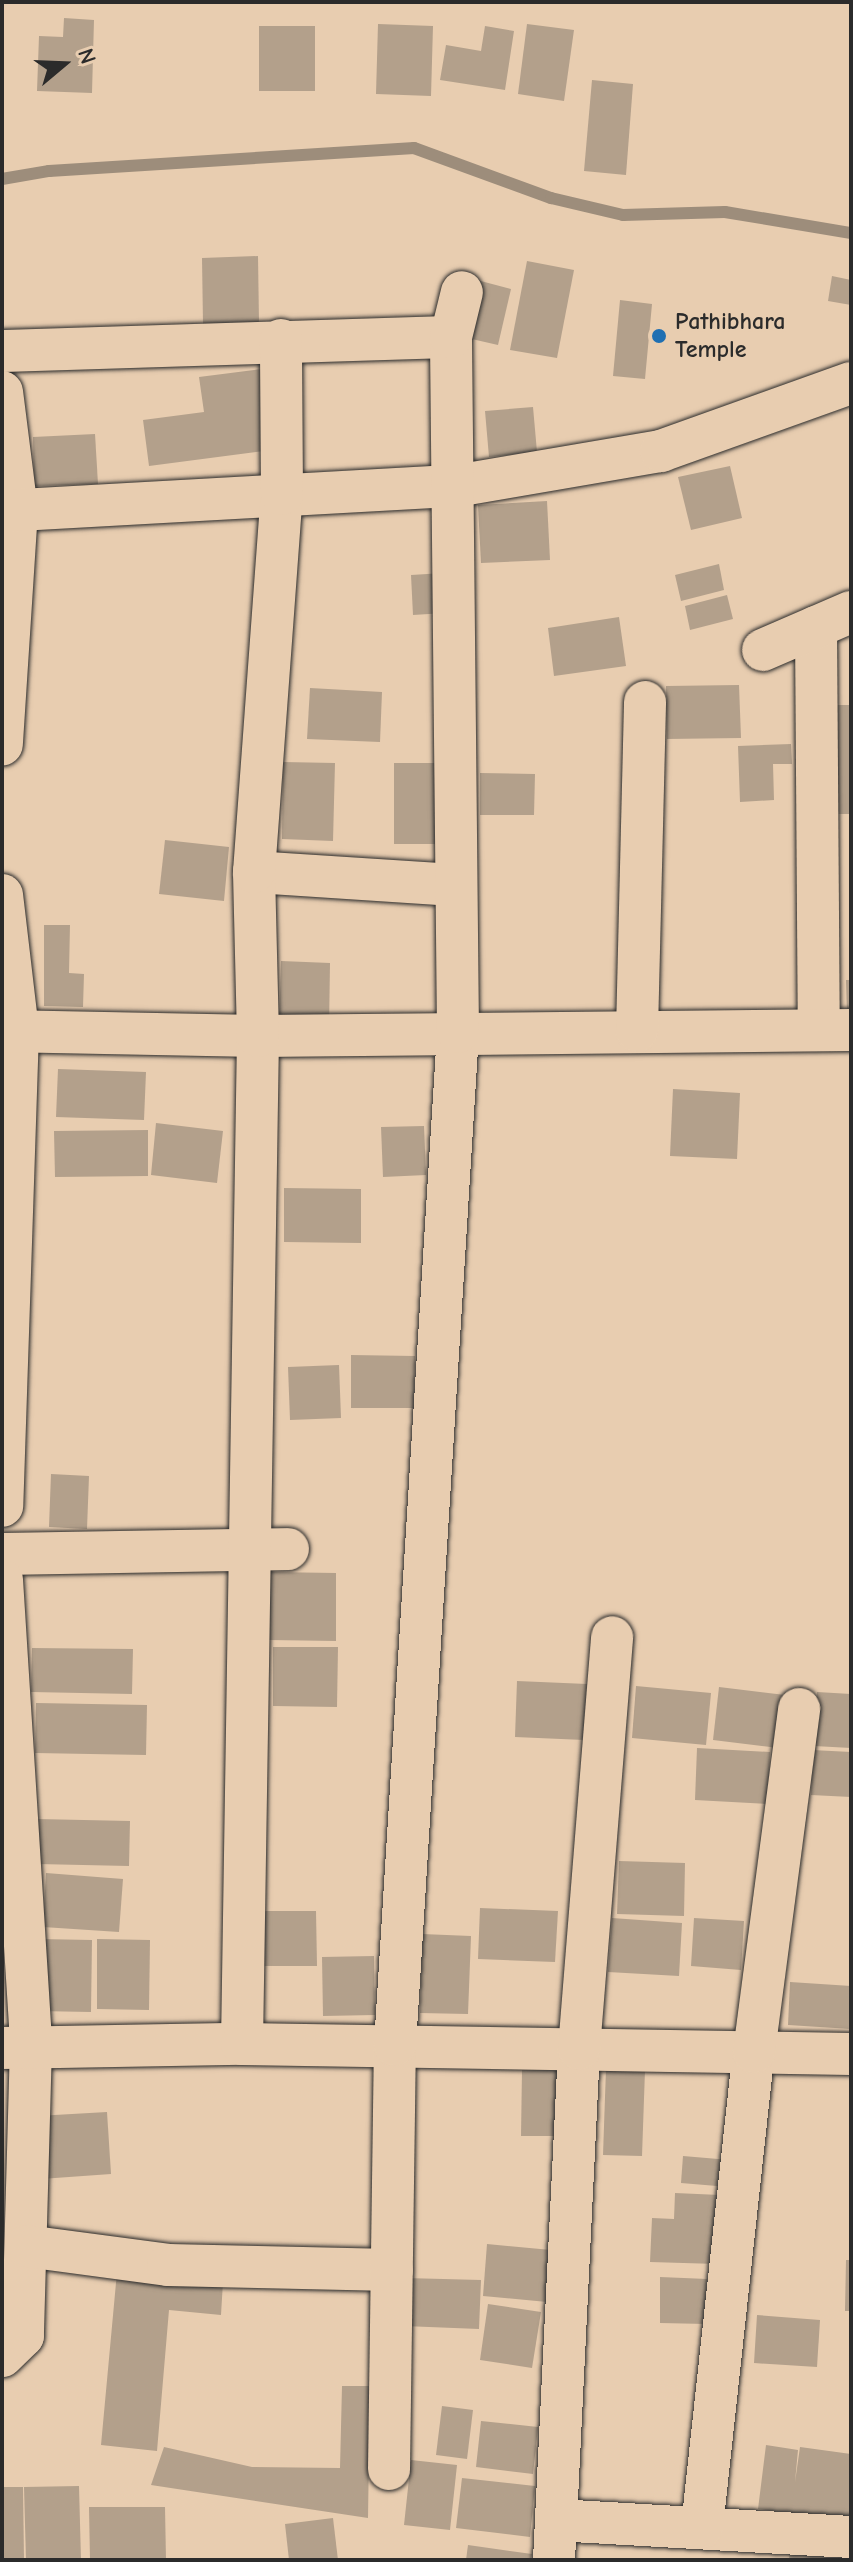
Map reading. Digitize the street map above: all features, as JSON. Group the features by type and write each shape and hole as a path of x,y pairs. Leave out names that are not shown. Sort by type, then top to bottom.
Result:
{"street":[{"path":"389,2469 395,2045 458,1032 453,885 456,486 451,337 462,292"},
{"path":"2,351 451,337"},
{"path":"242,2044 268,1550 254,872 282,494 281,340"},
{"path":"9,510 456,486 661,451 851,383"},
{"path":"2,392 9,510 2,745"},
{"path":"10,1031 258,1036 835,1030 834,620 763,650"},
{"path":"637,1031 645,702"},
{"path":"254,872 453,885"},
{"path":"2,895 10,1031 2,1506"},
{"path":"2,1554 268,1550"},
{"path":"2,1580 26,2246 23,2336 2,2356"},
{"path":"612,1637 579,2049 555,2540 702,2527 851,2537"},
{"path":"702,2527 754,2052 799,1709"},
{"path":"17,2047 395,2045 851,2054"},
{"path":"26,2246 168,2265 392,2270"}],"building":[{"path":"64,18 94,20 92,93 37,91 39,36 63,37"},
{"path":"378,24 433,26 431,96 376,94"},
{"path":"527,24 574,30 564,101 518,94"},
{"path":"259,26 315,26 315,91 259,91"},
{"path":"485,26 514,31 505,90 440,80 446,45 481,51"},
{"path":"592,80 633,84 626,175 584,171"},
{"path":"258,256 259,323 203,324 202,258"},
{"path":"527,261 574,270 557,358 510,350"},
{"path":"832,276 851,280 851,305 828,301"},
{"path":"477,280 511,289 498,345 463,337"},
{"path":"620,300 652,304 645,379 613,376"},
{"path":"261,369 272,450 149,466 143,420 204,412 199,377"},
{"path":"533,407 537,452 489,457 485,411"},
{"path":"95,434 98,484 34,486 33,437"},
{"path":"730,466 742,518 691,530 678,477"},
{"path":"547,501 550,560 481,563 478,505"},
{"path":"719,564 724,590 681,601 675,575"},
{"path":"443,573 445,613 413,615 411,575"},
{"path":"727,595 733,619 690,630 685,606"},
{"path":"619,617 626,666 554,676 548,628"},
{"path":"739,685 741,738 667,739 666,686"},
{"path":"310,688 382,692 380,742 307,739"},
{"path":"835,705 851,705 851,814 837,814"},
{"path":"791,744 792,764 773,764 774,800 740,802 738,746"},
{"path":"283,762 335,763 333,841 282,839"},
{"path":"394,763 435,763 435,844 394,844"},
{"path":"480,773 535,774 534,815 480,815"},
{"path":"165,840 229,847 224,901 159,894"},
{"path":"44,925 70,925 69,973 84,974 83,1007 44,1006"},
{"path":"281,961 330,963 329,1029 279,1028"},
{"path":"846,980 851,980 851,1014 847,1014"},
{"path":"58,1069 146,1072 144,1120 56,1117"},
{"path":"673,1089 740,1093 737,1159 670,1156"},
{"path":"156,1123 223,1131 217,1183 151,1175"},
{"path":"424,1126 426,1175 383,1177 381,1127"},
{"path":"148,1130 148,1176 55,1177 54,1131"},
{"path":"284,1188 361,1189 361,1243 284,1242"},
{"path":"351,1355 415,1356 414,1408 351,1408"},
{"path":"339,1365 341,1418 290,1420 288,1367"},
{"path":"51,1474 89,1476 87,1529 49,1527"},
{"path":"269,1572 336,1573 336,1641 269,1640"},
{"path":"273,1647 338,1647 337,1707 273,1706"},
{"path":"32,1648 133,1649 132,1694 31,1692"},
{"path":"517,1681 587,1684 584,1740 515,1737"},
{"path":"636,1686 711,1693 706,1745 632,1738"},
{"path":"719,1687 785,1695 779,1748 713,1740"},
{"path":"817,1692 851,1694 851,1748 814,1746"},
{"path":"36,1703 147,1705 146,1755 35,1753"},
{"path":"697,1748 770,1752 768,1804 695,1800"},
{"path":"812,1750 851,1752 851,1797 811,1795"},
{"path":"37,1819 130,1821 129,1866 37,1864"},
{"path":"619,1861 685,1863 684,1916 617,1914"},
{"path":"46,1873 123,1879 119,1932 43,1927"},
{"path":"480,1908 558,1911 555,1962 478,1959"},
{"path":"263,1911 316,1911 317,1966 263,1966"},
{"path":"612,1918 682,1923 679,1976 608,1972"},
{"path":"694,1918 744,1921 741,1970 691,1966"},
{"path":"422,1934 471,1936 468,2014 420,2013"},
{"path":"39,1939 92,1940 91,2012 37,2011"},
{"path":"97,1939 150,1940 149,2010 97,2009"},
{"path":"374,1956 375,2015 323,2016 322,1957"},
{"path":"790,1982 851,1986 851,2029 788,2025"},
{"path":"606,2069 645,2070 642,2156 603,2155"},
{"path":"522,2070 567,2070 567,2136 521,2136"},
{"path":"107,2112 111,2174 41,2179 37,2116"},
{"path":"683,2156 730,2160 729,2187 681,2183"},
{"path":"675,2193 720,2195 717,2264 650,2262 652,2218 674,2219"},
{"path":"487,2244 551,2250 547,2302 483,2296"},
{"path":"846,2260 851,2260 851,2311 845,2311"},
{"path":"117,2272 223,2282 221,2315 169,2310 157,2451 101,2445"},
{"path":"660,2277 707,2279 706,2324 660,2323"},
{"path":"405,2278 481,2280 479,2329 404,2326"},
{"path":"488,2304 541,2312 532,2368 480,2360"},
{"path":"757,2315 820,2320 817,2367 754,2363"},
{"path":"342,2386 370,2386 368,2518 151,2485 164,2447 252,2467 340,2468"},
{"path":"442,2406 473,2410 467,2459 436,2455"},
{"path":"481,2421 538,2427 533,2474 476,2467"},
{"path":"766,2445 798,2450 795,2482 800,2447 851,2454 851,2522 758,2509"},
{"path":"411,2460 457,2465 450,2530 404,2525"},
{"path":"462,2478 535,2486 530,2537 456,2528"},
{"path":"79,2486 81,2560 26,2560 24,2487"},
{"path":"2,2487 23,2487 24,2560 2,2560"},
{"path":"89,2507 165,2507 166,2560 90,2560"},
{"path":"333,2518 338,2560 289,2560 285,2524"},
{"path":"468,2545 532,2554 531,2560 466,2560"},
{"path":"790,2549 850,2556 849,2560 789,2560"}],"waterway":[{"path":"2,179 49,171 414,148 551,198 623,215 725,212 851,233"}],"place":[{"name":"Pathibhara Temple","path":"659,336"}]}
